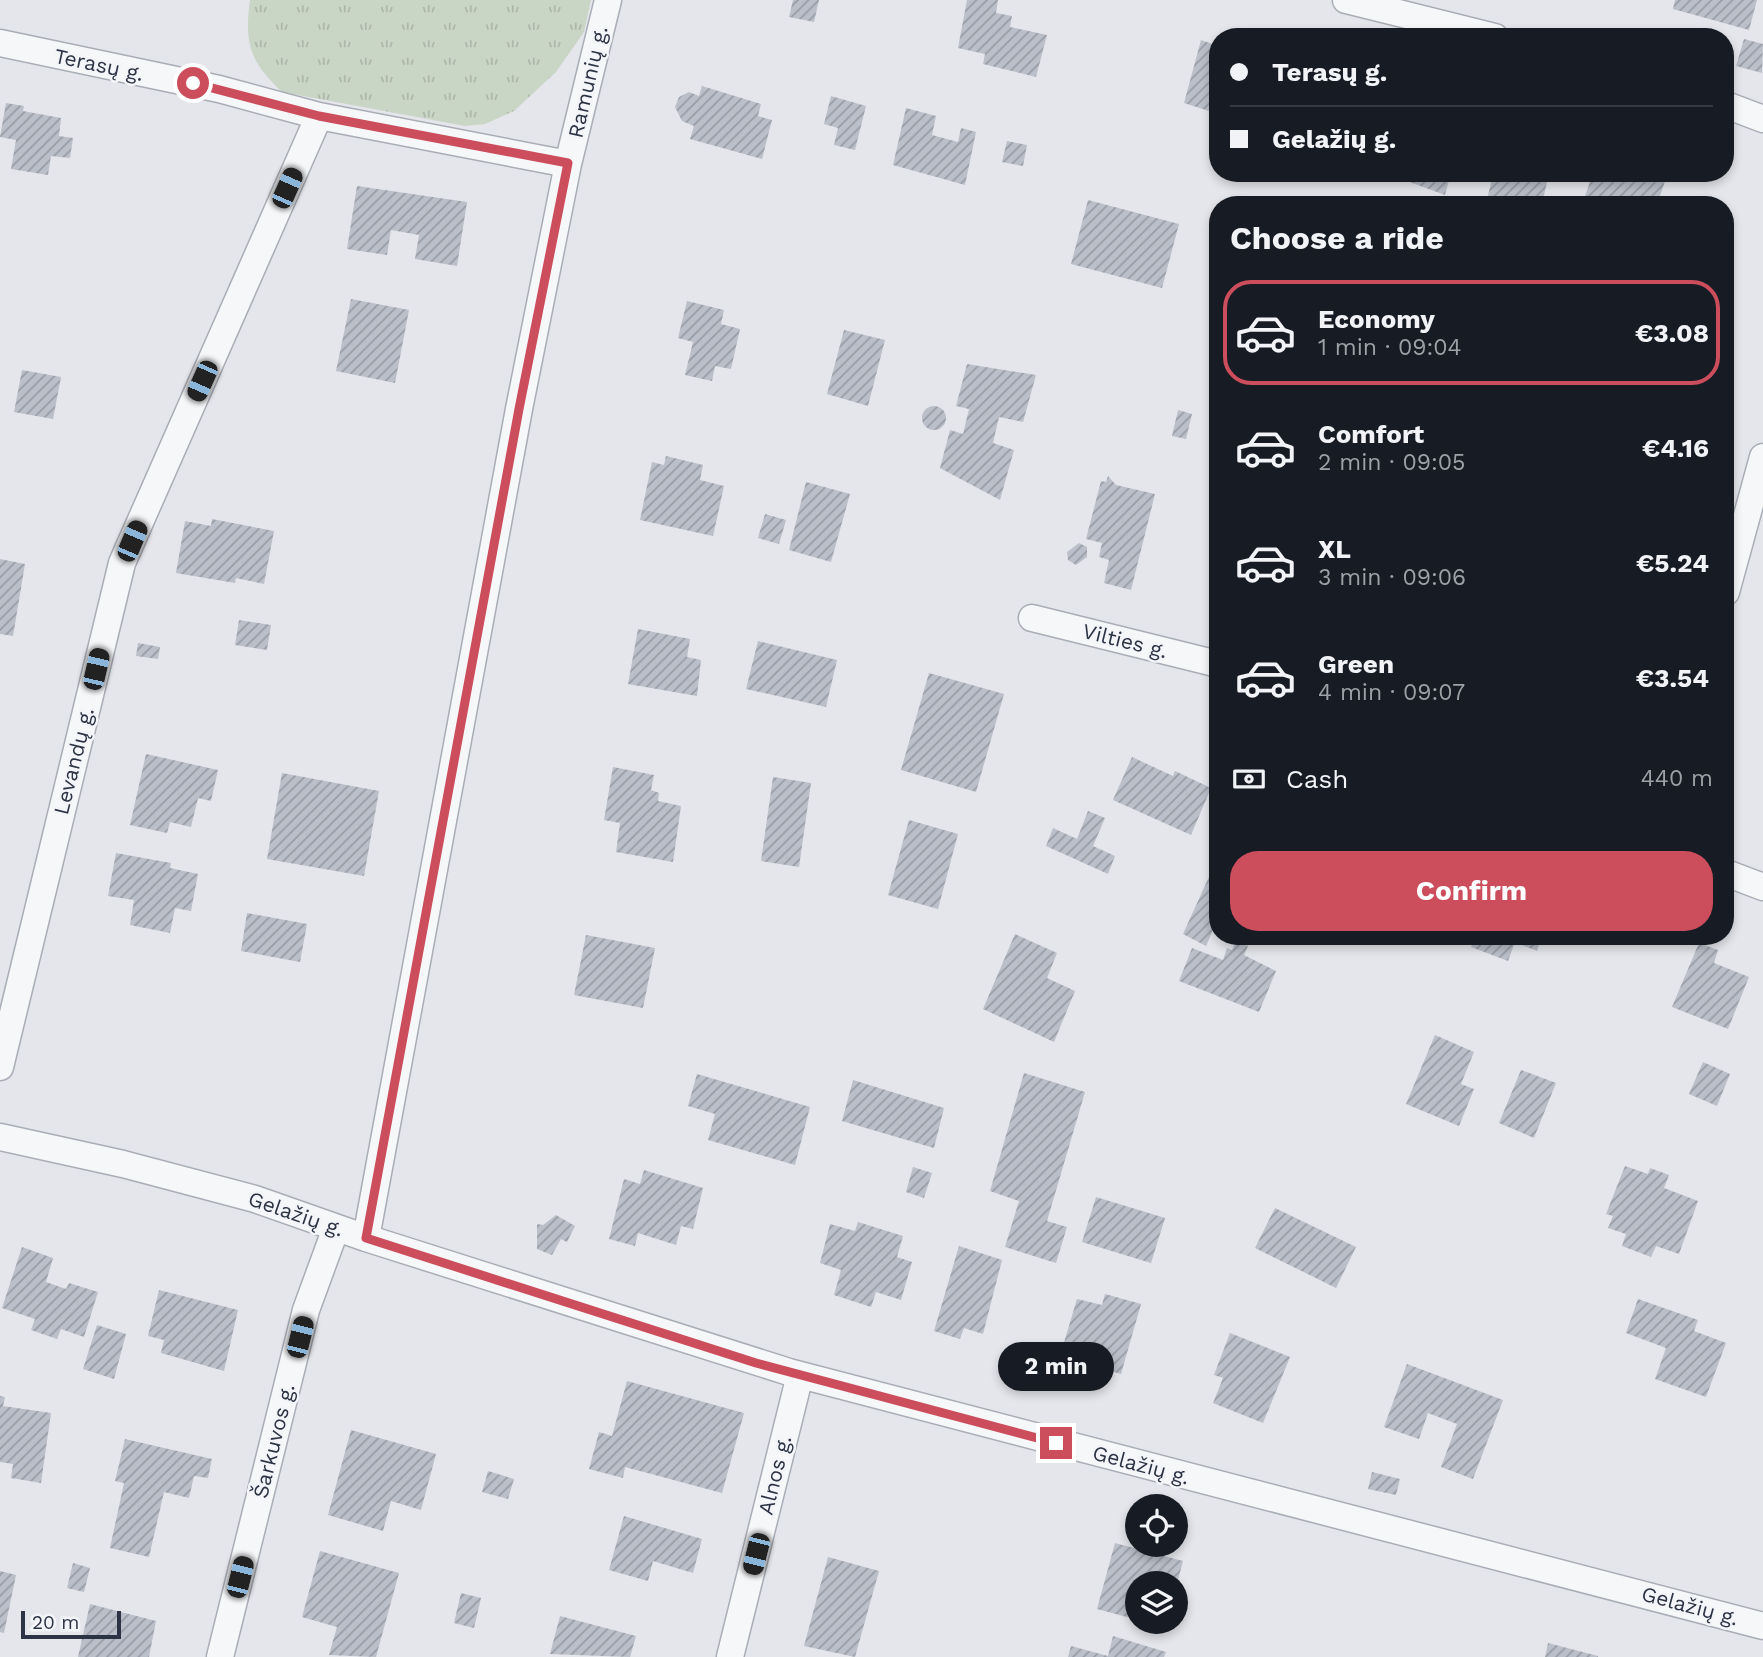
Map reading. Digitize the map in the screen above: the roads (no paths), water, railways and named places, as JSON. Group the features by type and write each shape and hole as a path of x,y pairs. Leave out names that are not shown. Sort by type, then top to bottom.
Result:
{"street":[{"name":"Ramunių g.","path":"366,1238 517,422 568,163 607,0"},
{"path":"1346,0 1458,28"},
{"name":"Terasų g.","path":"0,43 219,89 319,116 568,163"},
{"path":"1734,108 1763,119"},
{"name":"Levandų g.","path":"0,1067 122,564 319,116"},
{"path":"1734,563 1763,457"},
{"name":"Vilties g.","path":"1032,618 1209,662"},
{"path":"1734,876 1763,887"},
{"name":"Gelažių g.","path":"0,1137 123,1164 255,1199 366,1238 800,1374 1261,1497 1441,1540 1763,1626"},
{"name":"Šarkuvos g.","path":"220,1657 306,1310 336,1228"},
{"name":"Alnos g.","path":"730,1657 800,1374"}]}
